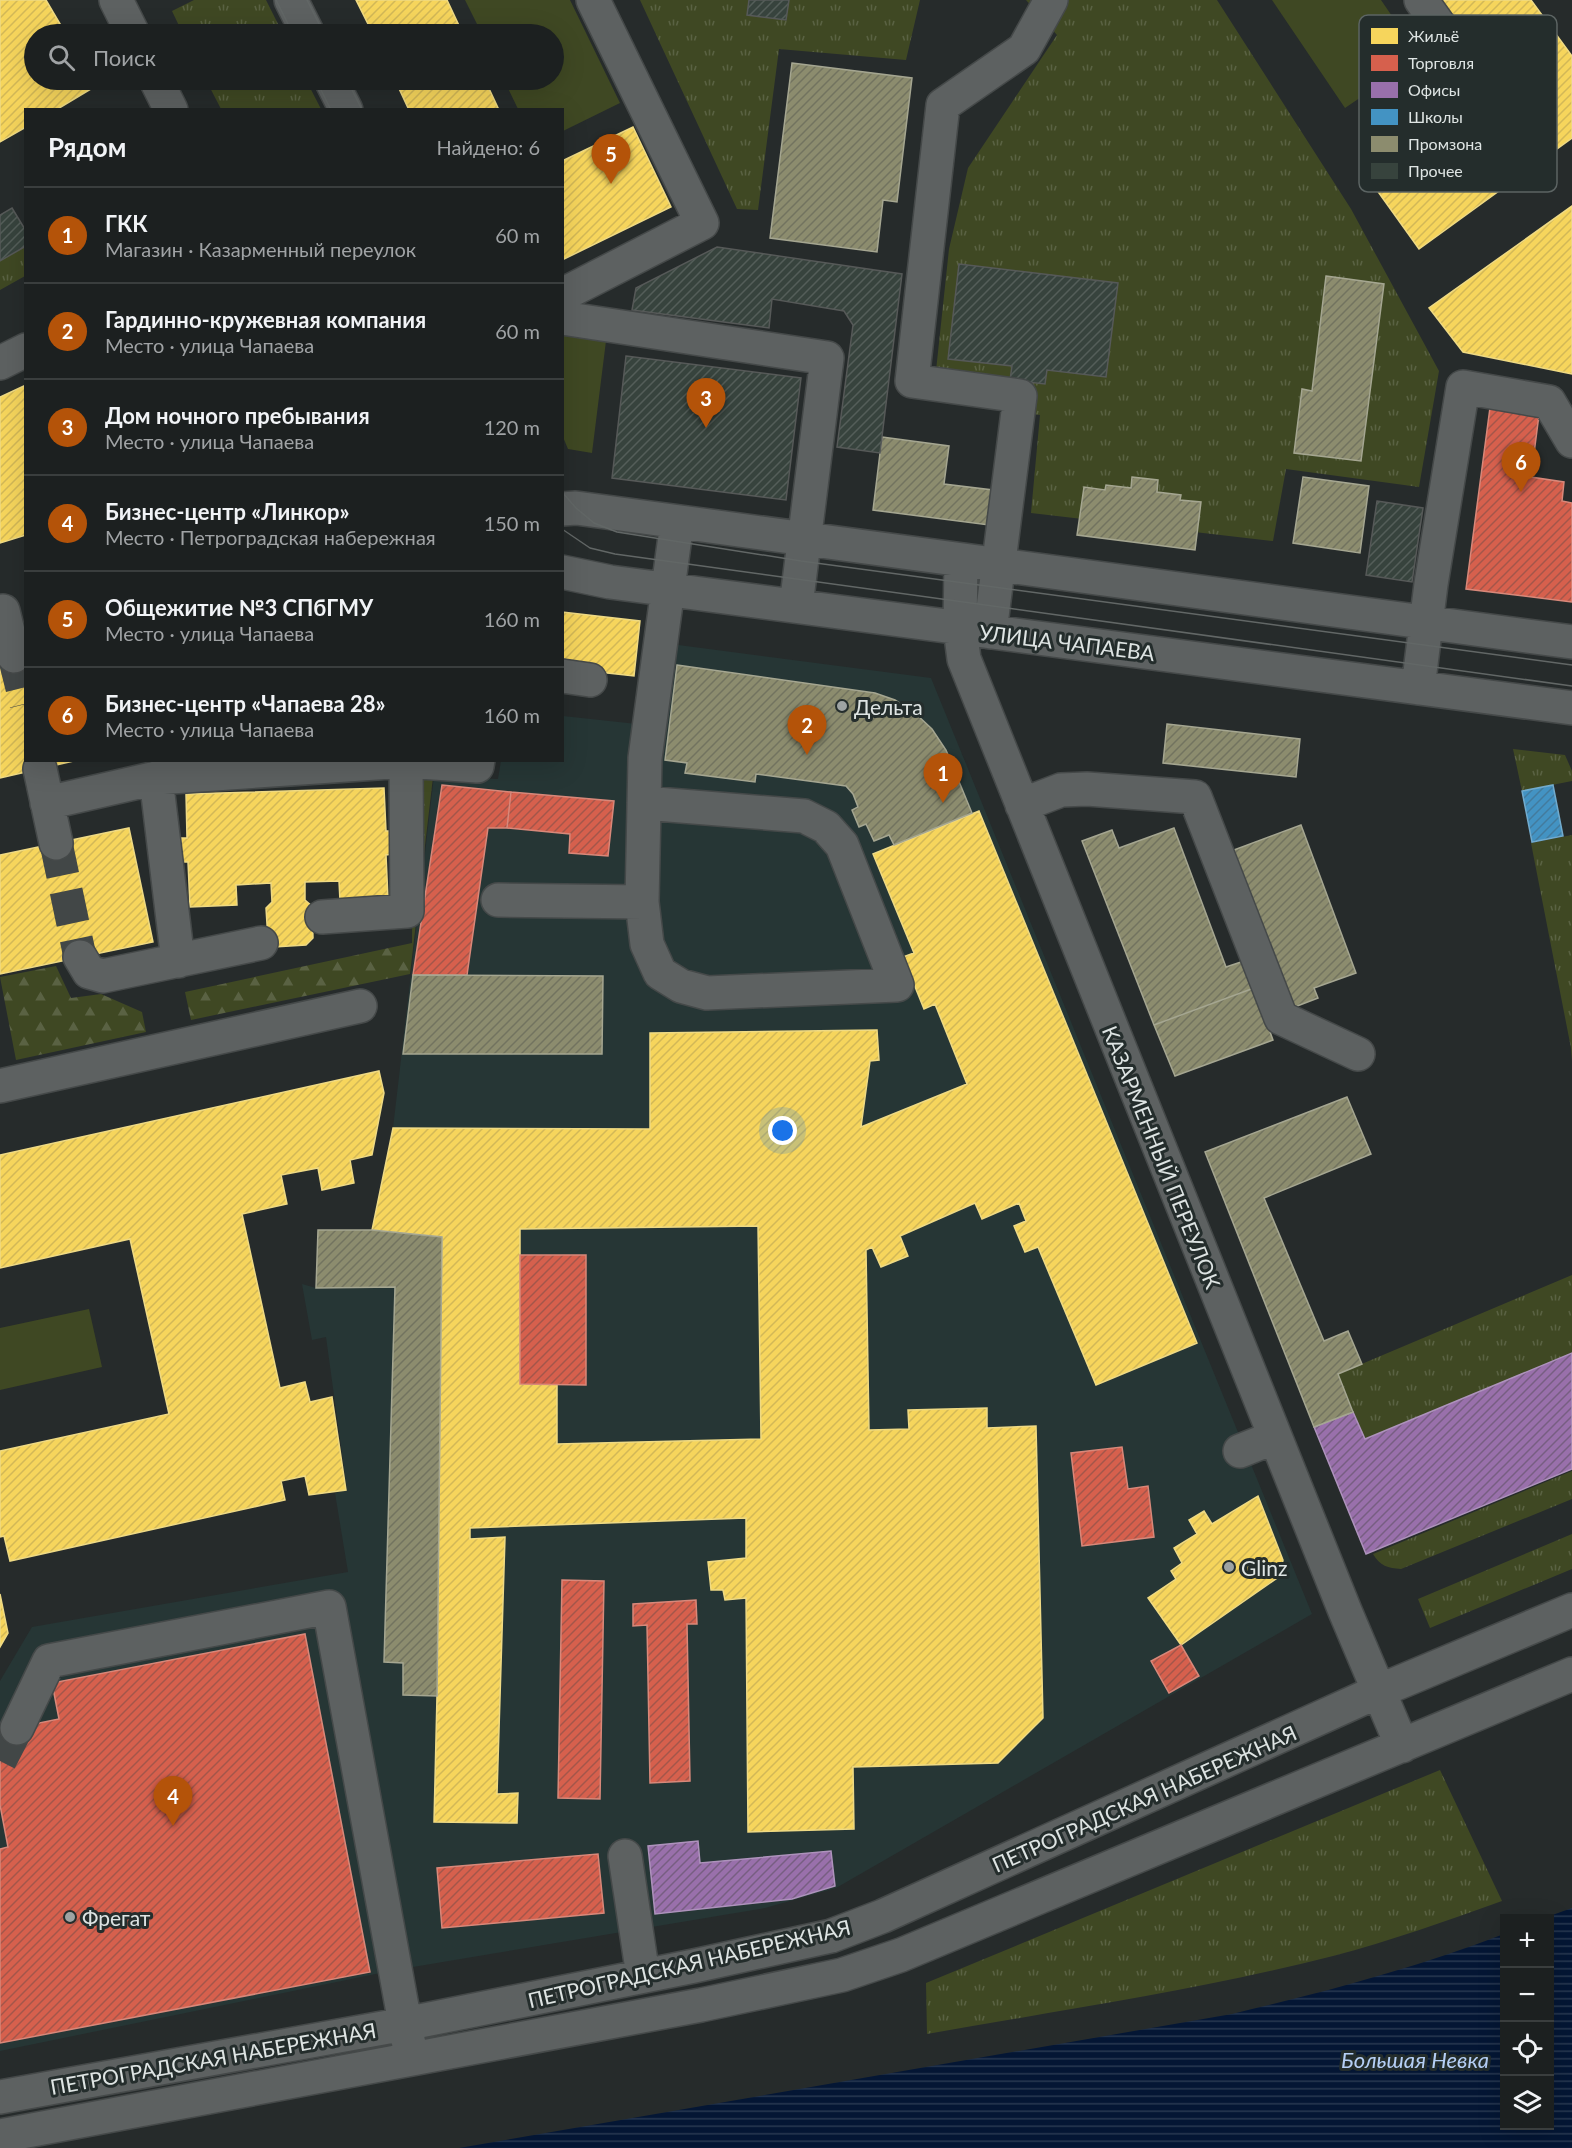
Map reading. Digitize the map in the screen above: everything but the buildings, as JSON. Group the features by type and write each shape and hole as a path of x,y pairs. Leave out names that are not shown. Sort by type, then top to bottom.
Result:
{"street":[{"path":"116,0 128,24"},
{"path":"291,0 304,24"},
{"path":"564,294 702,223 593,0"},
{"path":"975,630 998,565 1020,396 912,381 943,105 1024,49 1051,0"},
{"path":"1421,0 1432,15"},
{"path":"161,90 170,108"},
{"path":"336,90 345,108"},
{"path":"564,318 827,358 796,606"},
{"path":"0,363 24,351"},
{"path":"1418,688 1426,622 1463,387 1550,402 1572,441"},
{"path":"564,509 576,508 1572,642"},
{"path":"644,803 804,816 826,827 842,845 897,985 707,993 681,986 660,973 647,944 642,902 644,803 645,758 677,522"},
{"name":"КАЗАРМЕННЫЙ ПЕРЕУЛОК","path":"961,560 975,630 964,659 1275,1437 1402,1746"},
{"name":"УЛИЦА ЧАПАЕВА","path":"566,565 610,582 1572,708"},
{"path":"10,610 14,656"},
{"path":"47,803 156,778 378,762"},
{"path":"322,917 407,911 406,762"},
{"path":"420,762 477,766 478,762"},
{"path":"40,769 56,843"},
{"path":"156,778 178,961"},
{"path":"1022,805 1061,790 1087,789 1196,798 1281,1018 1358,1054"},
{"path":"498,900 642,902"},
{"path":"80,957 89,972 103,976 261,943"},
{"path":"0,1086 360,1006"},
{"path":"1240,1451 1275,1437"},
{"path":"17,1728 49,1661 329,1607 412,2059"},
{"name":"ПЕТРОГРАДСКАЯ НАБЕРЕЖНАЯ","path":"0,2097 405,2024 643,1977 831,1936 883,1916 1379,1691 1572,1610"},
{"name":"ПЕТРОГРАДСКАЯ НАБЕРЕЖНАЯ","path":"0,2136 701,2005 842,1975 902,1955 1572,1674"},
{"path":"625,1856 643,1977"}],"shaded area":[{"path":"648,641 931,678 1312,1614 836,1888 765,1908 395,1970 0,2051 0,1681 32,1627 348,1572 335,1493 347,1490 326,1337 312,1340 302,1284 316,1288 372,1230 393,1128 434,776 498,779 501,762 564,762 564,716 637,724"}],"green space":[{"path":"194,0 266,0 278,24 178,24 172,11"},
{"path":"465,0 570,0 620,103 564,131 564,108 518,108 509,90 564,90 564,24 477,24"},
{"path":"640,0 920,0 906,60 779,49 758,210 737,209"},
{"path":"1026,0 1217,0 1351,209 1439,371 1419,487 1286,469 1273,541 1031,513 1040,415 933,399 949,249 968,168 1057,35"},
{"path":"1272,0 1381,0 1391,15 1359,15 1359,98 1345,108"},
{"path":"211,90 311,90 320,108 220,108"},
{"path":"24,247 24,277 0,290 0,261"},
{"path":"564,334 606,341 592,453 568,449 564,439"},
{"path":"1513,749 1565,755 1572,771 1572,781 1522,791"},
{"path":"413,776 433,777 410,974 191,1020 185,992 412,943"},
{"path":"1572,835 1572,1061 1531,843"},
{"path":"56,966 71,998 101,994 142,1012 146,1032 16,1060 0,977"},
{"path":"1572,1275 1572,1353 1365,1439 1338,1374"},
{"path":"89,1309 102,1367 0,1390 0,1328"},
{"path":"1572,1471 1572,1499 1401,1569 1385,1566 1373,1554"},
{"path":"1572,1534 1572,1569 1430,1628 1418,1599"},
{"path":"1440,1770 1502,1901 1376,1944 1283,1968 1131,1999 927,2034 926,1983"}],"water":[{"name":"Большая Невка","path":"1572,1908 1572,2148 459,2148 1232,2014 1370,1979 1500,1935 1500,2130 1554,2130 1554,1914"}],"tunnel":[{"path":"14,656 24,696"},
{"path":"56,843 80,957"},
{"path":"0,1761 17,1728"}],"tram line":[{"path":"276,0 288,24"},
{"path":"307,0 319,24"},
{"path":"321,90 330,108"},
{"path":"352,90 361,108"},
{"path":"564,494 594,523 617,532 801,561 1572,665"},
{"path":"564,530 590,548 615,554 1572,686"}],"place":[{"name":"Общежитие №3 СПбГМУ","path":"611,184"},
{"name":"Дом ночного пребывания","path":"706,428"},
{"name":"Бизнес-центр «Чапаева 28»","path":"1521,492"},
{"name":"Дельта","path":"842,706"},
{"name":"Гардинно-кружевная компания","path":"807,755"},
{"name":"ГКК","path":"943,803"},
{"name":"Glinz","path":"1229,1567"},
{"name":"Бизнес-центр «Линкор»","path":"173,1826"},
{"name":"Фрегат","path":"70,1917"}]}
